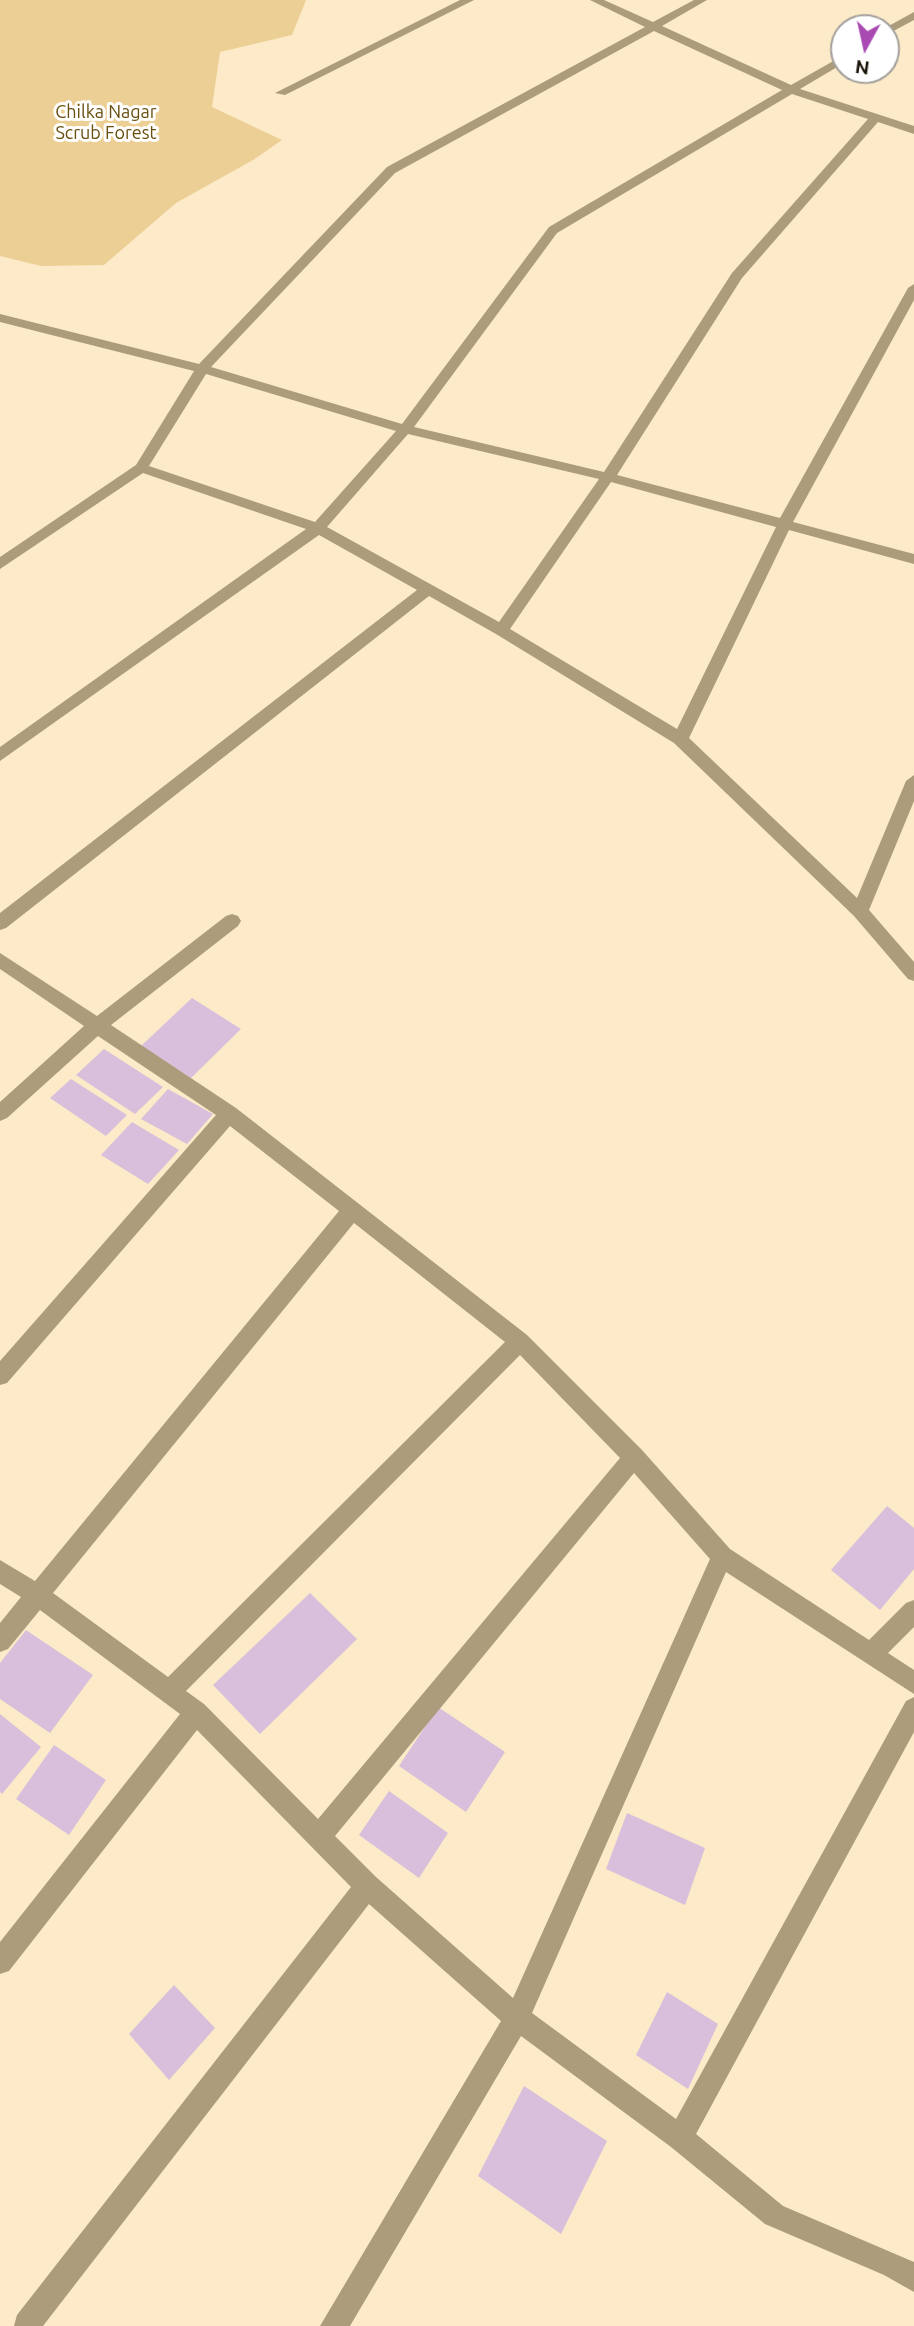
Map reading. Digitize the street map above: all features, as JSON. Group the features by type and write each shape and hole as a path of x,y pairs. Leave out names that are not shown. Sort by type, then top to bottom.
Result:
{"street":[{"path":"281,93 469,0"},
{"path":"595,0 793,90 914,130"},
{"path":"0,564 141,468 202,369 391,170 702,0"},
{"path":"0,755 318,528 405,429 552,230 830,67"},
{"path":"501,630 608,477 737,276 876,117"},
{"path":"680,739 785,523 899,328 914,288"},
{"path":"0,331 6,320 202,369 405,429 608,477 914,559"},
{"path":"141,468 318,528 501,630 680,739 860,911 914,974"},
{"path":"0,923 428,589"},
{"path":"860,911 914,781"},
{"path":"0,1113 97,1026 232,921"},
{"path":"0,960 229,1115 520,1341 634,1457 722,1557 914,1683"},
{"path":"0,1376 229,1115"},
{"path":"0,1641 352,1210"},
{"path":"169,1692 520,1341"},
{"path":"318,1838 634,1457"},
{"path":"334,2326 517,2018 722,1557"},
{"path":"0,1572 39,1596 196,1712 367,1886 517,2018 680,2138 774,2215 894,2265 914,2278"},
{"path":"871,1654 914,1611"},
{"path":"680,2138 914,1709"},
{"path":"0,1962 196,1712"},
{"path":"27,2325 367,1886"}],"green space":[{"name":"Chilka Nagar Scrub Forest","path":"0,0 306,0 292,35 220,52 212,107 282,140 253,160 176,203 104,265 41,266 0,256"}],"building":[{"path":"192,998 241,1029 191,1078 141,1046"},
{"path":"104,1049 163,1087 135,1114 76,1075"},
{"path":"71,1079 127,1115 106,1136 50,1098"},
{"path":"168,1089 213,1114 187,1144 141,1119"},
{"path":"132,1122 179,1150 148,1184 101,1155"},
{"path":"887,1506 914,1528 914,1569 880,1610 831,1570"},
{"path":"310,1593 357,1639 260,1734 213,1685"},
{"path":"26,1630 93,1675 50,1733 0,1699 0,1663"},
{"path":"438,1707 505,1752 466,1812 399,1766"},
{"path":"0,1714 41,1747 2,1794 0,1792"},
{"path":"54,1745 106,1780 69,1835 16,1799"},
{"path":"389,1791 448,1833 419,1878 359,1835"},
{"path":"627,1813 705,1848 685,1905 606,1869"},
{"path":"174,1985 215,2028 169,2080 129,2034"},
{"path":"667,1992 718,2024 688,2089 636,2055"},
{"path":"524,2086 607,2141 561,2234 478,2176"}]}
